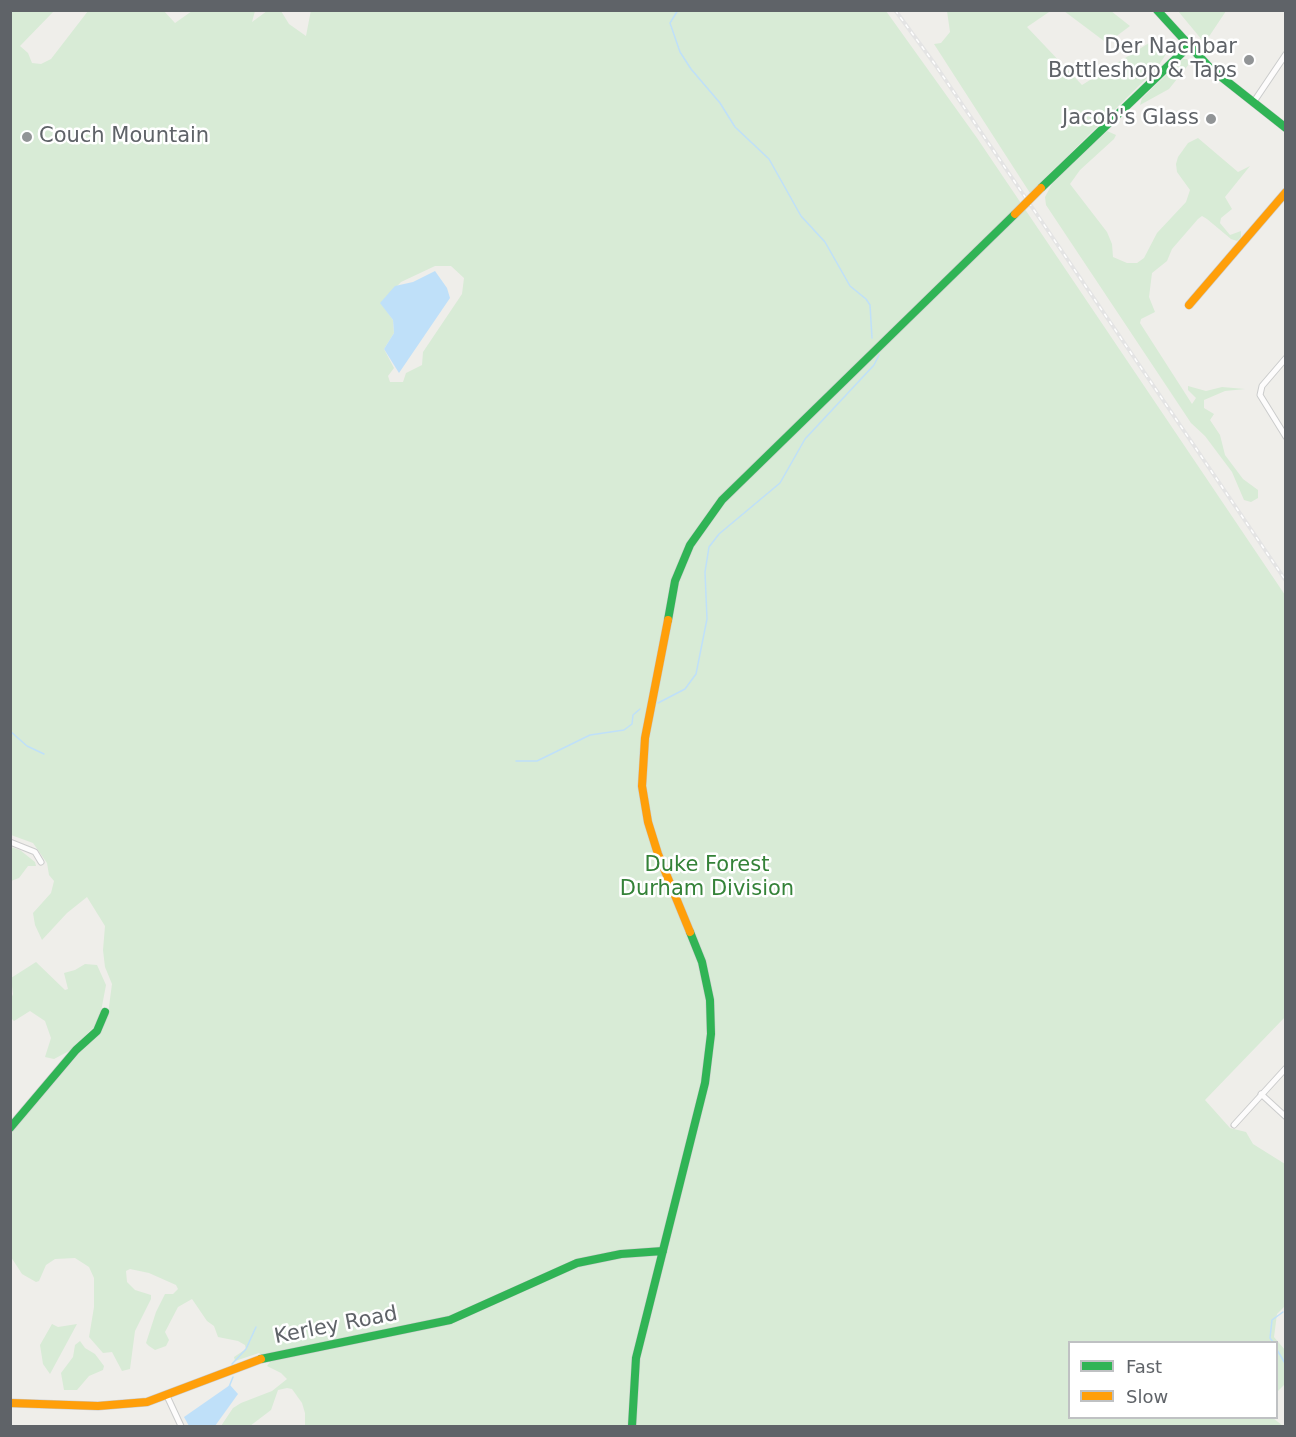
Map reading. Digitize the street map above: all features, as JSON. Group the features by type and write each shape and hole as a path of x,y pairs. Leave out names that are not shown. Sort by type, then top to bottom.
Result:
{"street":[{"path":"1157,10 1188,47 1286,128"},
{"path":"632,1426 631,1398 636,1358 705,1083 711,1023 710,1000 702,962 658,854 648,822 642,786 646,729 660,646 679,569 698,532 722,500 1188,47"},
{"path":"1253,103 1286,54"},
{"path":"1189,305 1286,192"},
{"path":"1286,358 1262,386 1260,395 1286,437"},
{"path":"10,842 35,852 40,862"},
{"path":"10,1128 76,1050 97,1031 105,1012"},
{"path":"1234,1125 1286,1068"},
{"path":"1261,1094 1286,1117"},
{"name":"Kerley Road","path":"10,1403 118,1406 167,1396 264,1358 450,1320 555,1271 585,1260 663,1251"},
{"path":"167,1396 181,1426"}],"green space":[{"name":"Duke Forest Durham Division","path":"311,10 886,11 977,138 1285,595 1285,1017 1205,1100 1230,1128 1246,1132 1253,1144 1285,1164 1285,1306 1277,1314 1274,1337 1277,1341 1068,1341 1068,1419 1274,1419 1283,1426 305,1426 302,1403 292,1389 287,1388 278,1390 271,1410 250,1426 221,1426 233,1408 272,1391 287,1379 267,1366 270,1362 259,1353 235,1361 234,1357 246,1349 245,1345 238,1341 218,1337 214,1326 207,1321 192,1299 178,1307 165,1332 169,1340 166,1346 155,1350 149,1346 146,1343 156,1312 165,1294 173,1294 178,1289 176,1285 149,1273 130,1269 126,1271 127,1282 135,1290 151,1295 151,1299 135,1331 130,1369 122,1371 112,1352 103,1353 89,1337 94,1307 94,1278 89,1267 75,1258 55,1259 46,1265 39,1281 36,1282 22,1274 11,1257 11,1133 101,1028 108,1014 112,984 105,967 103,950 105,926 87,897 67,913 42,940 35,925 33,913 51,893 54,881 49,875 47,863 33,843 11,835 11,11 54,11 20,46 28,53 32,63 41,64 51,59 88,11 164,11 175,23 192,11 255,11 252,22 267,11 281,11 289,24 306,36","holes":["435,266 451,266 464,278 462,294 423,352 422,365 406,373 403,382 390,382 388,376 394,368 384,349 394,333 393,320 381,303 401,282"]},
{"path":"1052,10 1027,27 1082,85 1149,43 1160,41 1168,51 1157,68 1030,193 934,44 941,43 950,32 947,11"},
{"path":"1064,11 1111,11 1130,26 1110,41 1104,41"},
{"path":"1178,11 1226,11 1206,41 1202,40"},
{"path":"1183,59 1187,59 1189,64 1169,89 1140,105 1142,98"},
{"path":"1107,131 1116,135 1114,139 1080,170 1070,184 1107,232 1112,244 1113,257 1127,263 1137,263 1144,258 1157,233 1186,202 1190,190 1177,172 1176,164 1188,143 1198,138 1238,172 1250,166 1225,197 1232,209 1221,218 1220,223 1230,235 1241,231 1241,237 1237,241 1231,239 1207,219 1202,216 1198,219 1172,249 1167,261 1152,273 1149,297 1155,312 1141,319 1140,323 1192,404 1196,398 1188,390 1188,386 1206,391 1222,387 1245,389 1225,391 1204,400 1204,408 1214,414 1210,420 1220,435 1225,455 1243,479 1258,490 1258,498 1251,502 1244,500 1232,472 1205,436 1191,423 1046,205 1045,197 1054,180"},
{"path":"11,847 20,850 35,862 36,866 28,866 19,878 11,881"},
{"path":"36,962 65,990 68,989 64,973 85,964 97,965 106,985 99,1022 71,1050 54,1059 45,1057 51,1038 45,1021 30,1011 14,1021 11,1018 13,994 11,978"},
{"path":"52,1324 58,1327 77,1324 50,1374 43,1364 40,1345"},
{"path":"80,1341 85,1348 95,1354 104,1366 103,1370 89,1376 77,1390 64,1390 61,1373 73,1357 75,1345"},
{"name":"Duke Forest Durham Division","path":"1278,1342 1285,1350 1285,1384 1278,1391"}],"water":[{"path":"435,271 447,288 450,298 399,373 384,349 394,333 393,320 380,303 395,286 413,282"},
{"path":"230,1385 238,1394 215,1426 189,1426 184,1417"}],"waterway":[{"path":"678,10 670,23 680,52 691,69 720,103 735,127 769,159 801,216 825,242 850,286 866,299 870,305 872,338"},
{"path":"658,703 685,689 696,674 707,619 705,572 709,547 719,534 780,483 805,439 874,365 879,355"},
{"path":"516,761 537,761 590,735 624,730 632,724 633,715 640,709"},
{"path":"10,731 27,746 44,754"},
{"path":"1272,1341 1270,1338 1272,1320 1283,1312"},
{"path":"232,1364 246,1349 256,1327"},
{"path":"1278,1351 1286,1365"},
{"path":"229,1387 233,1377"}],"railway":[{"path":"895,10 934,63 1286,581"}],"traffic: fast":[{"path":"1157,10 1210,68 1286,128"},
{"path":"1041,188 1188,47"},
{"path":"668,620 675,581 690,545 722,500 1015,214"},
{"path":"632,1426 636,1358 705,1083 711,1034 710,1000 702,962 690,932"},
{"path":"10,1128 76,1050 97,1031 105,1012"},
{"path":"261,1359 450,1320 577,1263 621,1254 663,1251"}],"traffic: slow":[{"path":"1015,214 1041,188"},
{"path":"1189,305 1286,192"},
{"path":"668,620 645,738 642,786 648,822 658,854 690,932"},
{"path":"10,1403 98,1406 147,1402 261,1359"}],"place":[{"name":"Der Nachbar Bottleshop & Taps","path":"1249,60"},
{"name":"Jacob's Glass","path":"1211,119"},
{"name":"Couch Mountain","path":"27,137"}]}
